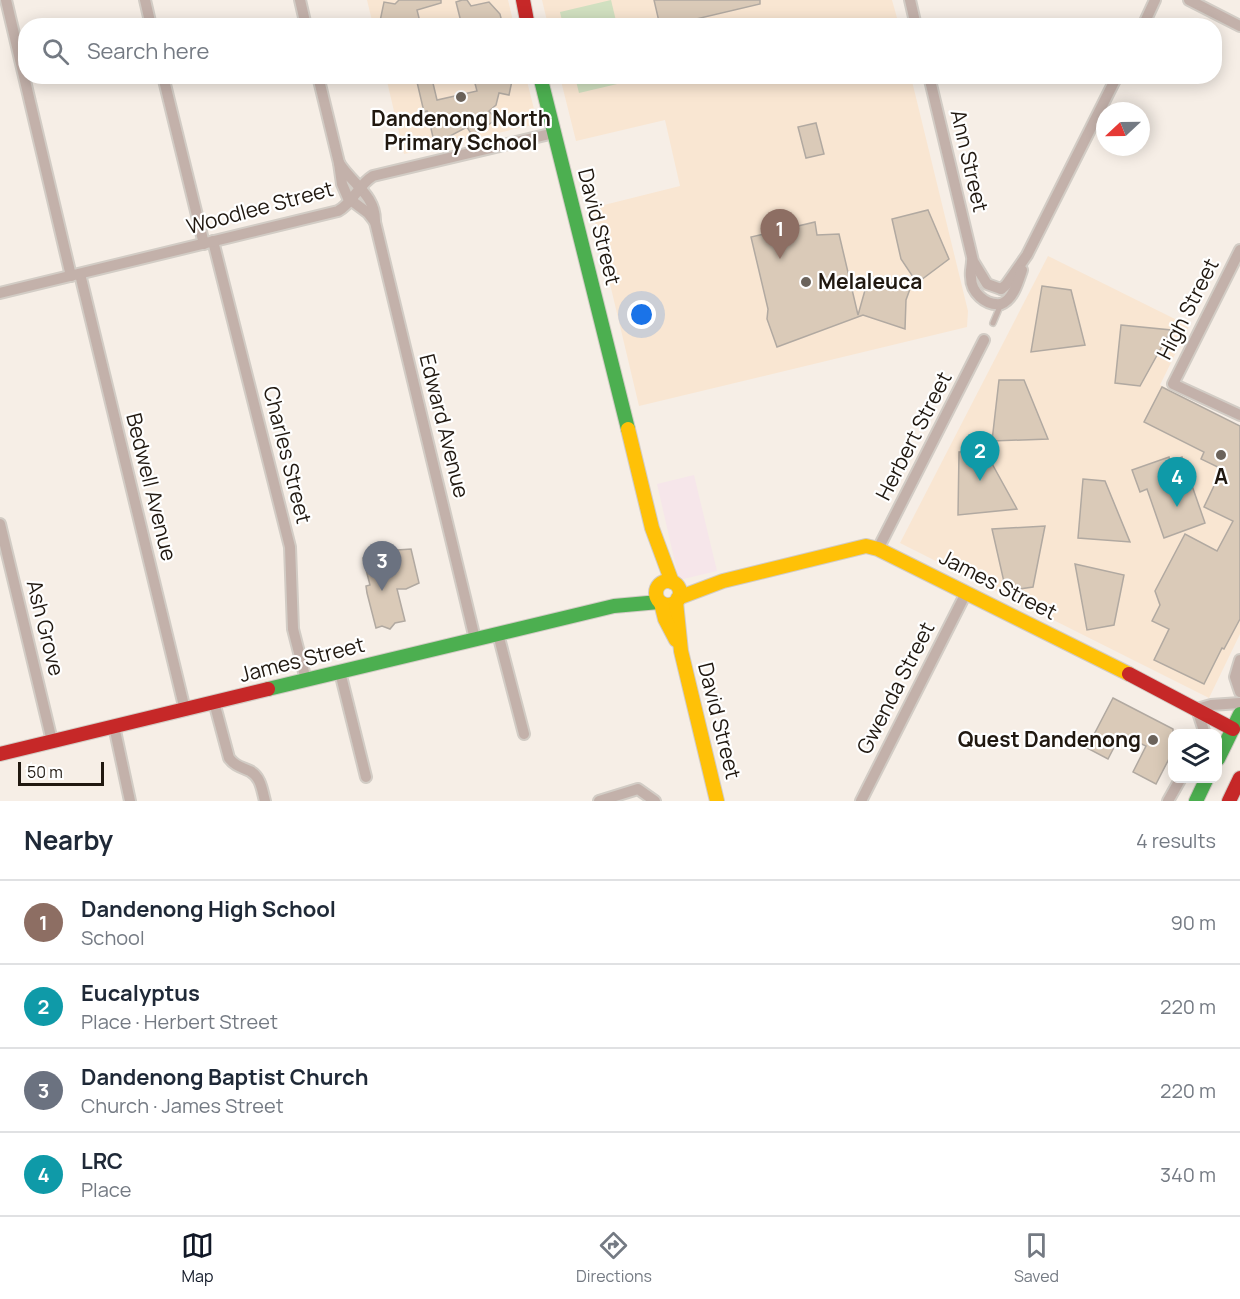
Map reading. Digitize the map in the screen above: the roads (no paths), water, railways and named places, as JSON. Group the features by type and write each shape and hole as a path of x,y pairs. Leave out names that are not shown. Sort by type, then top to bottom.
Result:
{"main road":[{"path":"523,0 526,18"},
{"name":"David Street","path":"542,84 669,590 681,651 717,801"},
{"name":"James Street","path":"614,606 639,593 723,580 866,546 878,549 1236,730"},
{"name":"James Street","path":"0,754 614,606 660,602 669,605 669,590"},
{"name":"David Street","path":"660,602 665,619 681,651"},
{"path":"1222,753 1236,730 1240,714"},
{"path":"1229,801 1240,778"},
{"path":"1197,799 1205,783"}],"street":[{"name":"Bedwell Avenue","path":"6,0 18,47"},
{"path":"145,0 149,18"},
{"path":"300,0 304,18"},
{"path":"910,0 914,18"},
{"path":"1147,18 1155,0"},
{"path":"1189,0 1240,26"},
{"name":"Bedwell Avenue","path":"27,84 185,710"},
{"name":"Charles Street","path":"165,84 290,547 293,629 306,680"},
{"name":"Edward Avenue","path":"320,84 339,163 340,180 346,195 368,213 375,222"},
{"name":"Ann Street","path":"931,84 971,255 985,283 1001,289"},
{"path":"1027,255 1001,289 1000,304 1006,302 1011,296 1027,255 1113,84"},
{"name":"Woodlee Street","path":"0,293 338,211 351,201 360,188 373,176 554,133"},
{"name":"Edward Avenue","path":"339,163 370,198 374,207 375,222 476,639"},
{"name":"High Street","path":"1240,250 1173,384 1240,416"},
{"name":"Ann Street","path":"971,255 971,277 977,293 987,303 1000,304"},
{"name":"Herbert Street","path":"878,549 984,340"},
{"name":"Ash Grove","path":"0,524 52,741"},
{"name":"Gwenda Street","path":"861,801 966,593"},
{"path":"498,634 524,734"},
{"path":"1240,660 1235,677 1240,692"},
{"path":"340,672 366,777"},
{"path":"214,702 229,758 233,764 257,777 265,801"},
{"path":"1203,729 1197,709 1210,705 1240,703"},
{"path":"114,726 130,801"},
{"path":"1168,801 1178,783"},
{"path":"1197,799 1199,783"},
{"path":"599,801 638,789 655,801"}],"lane":[{"path":"993,323 1000,304"}],"place":[{"name":"Dandenong North Primary School","path":"461,97"},
{"name":"Dandenong High School","path":"780,259"},
{"name":"Melaleuca","path":"806,282"},
{"name":"A","path":"1221,455"},
{"name":"Eucalyptus","path":"980,481"},
{"name":"LRC","path":"1177,507"},
{"name":"Dandenong Baptist Church","path":"382,591"},
{"name":"Quest Dandenong","path":"1153,740"}]}
